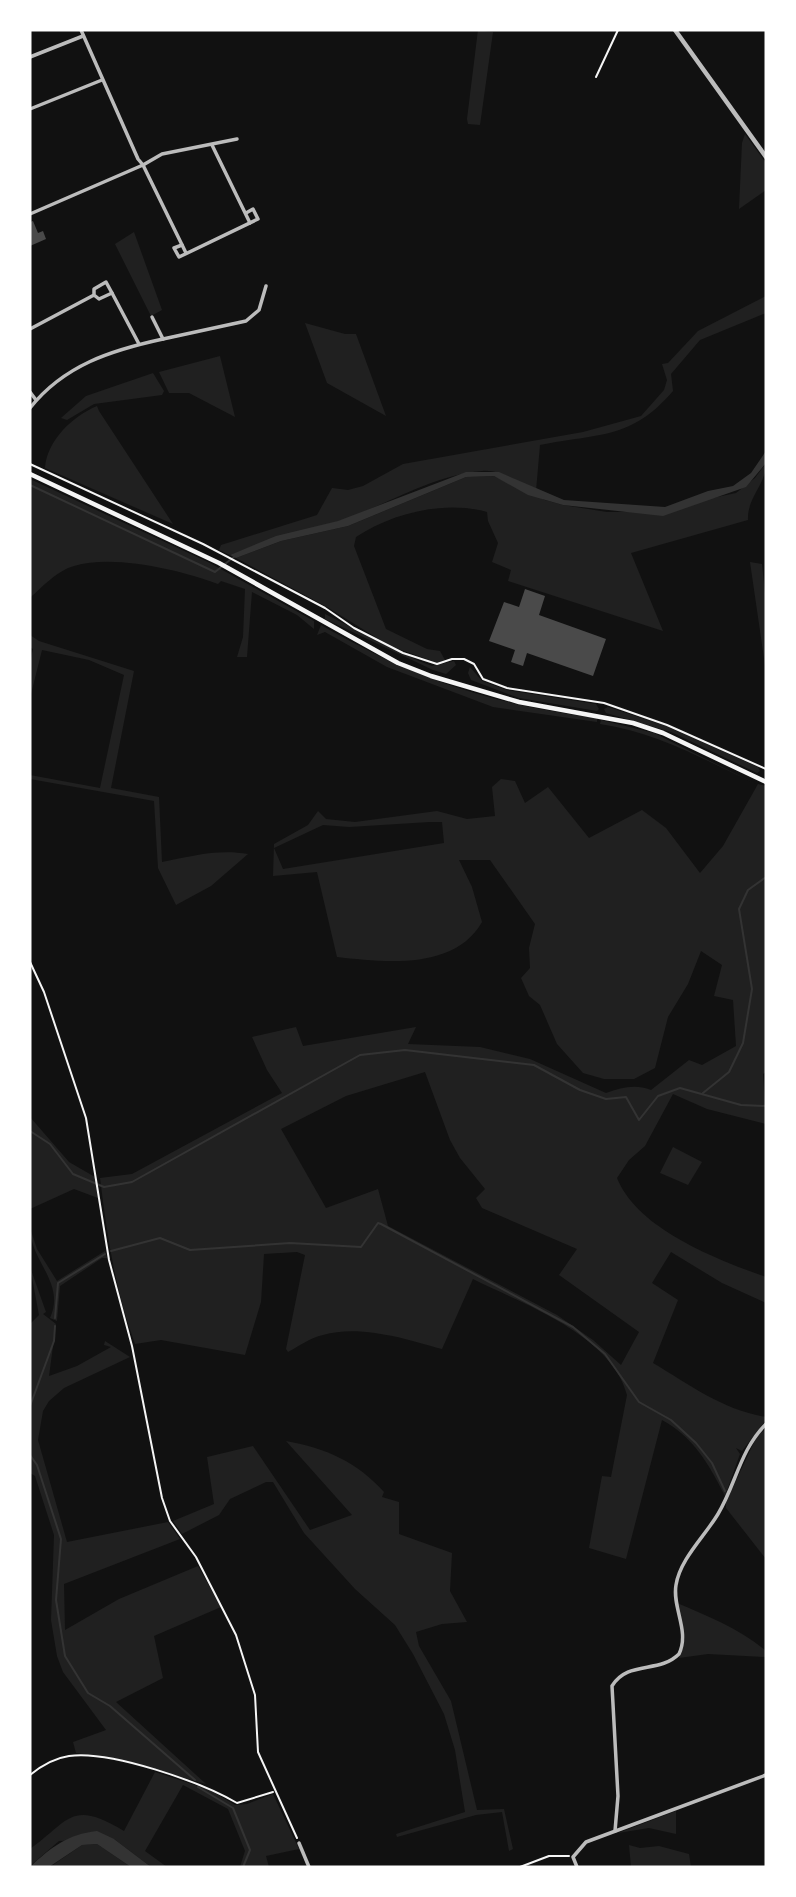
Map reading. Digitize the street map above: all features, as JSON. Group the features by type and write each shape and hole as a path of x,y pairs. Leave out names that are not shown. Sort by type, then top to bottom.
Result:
{"main road":[{"path":"30,474 219,563 361,644 421,671 519,702 643,726 766,782"}],"street":[{"path":"81,30 138,159 186,253"},
{"path":"675,30 766,157"},
{"path":"30,57 83,36"},
{"path":"30,108 102,80"},
{"path":"30,214 162,155 237,139"},
{"path":"212,145 250,223"},
{"path":"182,245 174,248 178,257 258,219 253,209 246,213"},
{"path":"94,295 94,289 106,282 139,344"},
{"path":"30,408 77,367 104,354 246,321 258,310 265,286"},
{"path":"94,295 99,299 112,293"},
{"path":"30,329 94,295"},
{"path":"152,317 163,339"},
{"path":"30,392 36,400"},
{"path":"615,1831 618,1796 612,1686 619,1675 628,1670 660,1664 679,1654 683,1635 676,1604 676,1583 695,1546 719,1513 743,1454 766,1424"},
{"path":"577,1867 573,1857 586,1842 766,1775"},
{"path":"299,1843 309,1867"}],"path":[{"path":"596,77 618,30"},
{"path":"30,464 226,556 325,608 354,628 402,653 437,664 452,659 464,659 474,664 483,678 507,688 604,703 667,725 766,769"},
{"path":"30,961 78,1092 100,1189 109,1260 132,1346 162,1498 170,1521 196,1557 236,1635 255,1695 258,1752 299,1843"},
{"path":"30,1774 65,1756 101,1756 215,1790 237,1803 274,1791"},
{"path":"520,1867 562,1854 573,1857"}],"shaded area":[{"path":"478,30 493,32 480,125 468,124 467,119"},
{"path":"745,134 766,163 766,190 739,209 742,143"},
{"path":"134,232 162,310 151,316 115,244"},
{"path":"766,296 766,313 700,340 671,374 673,391 643,418 613,432 540,445 536,491 496,472 463,474 426,485 336,522 230,555 219,550 221,545 317,515 332,488 348,490 363,486 403,464 583,432 641,416 664,390 667,380 662,364 668,363 698,331"},
{"path":"305,323 345,334 356,334 386,416 327,383"},
{"path":"220,356 235,417 189,393 169,393 159,372"},
{"path":"153,373 164,391 162,395 94,404 67,420 61,418 86,396"},
{"path":"97,406 173,524 45,468 51,448 63,430 79,416"},
{"path":"766,451 766,463 746,487 663,516 563,505 528,495 494,476 466,477 348,526 281,541 236,558 230,555 276,536 338,521 466,472 499,472 564,500 665,507 708,491 733,486 751,473"},
{"path":"766,463 763,478 750,504 748,520 631,553 663,631 508,581 511,570 492,562 498,543 487,512 471,509 437,508 402,515 356,537 354,546 386,629 427,649 440,651 445,660 438,663 390,646 327,607 236,558 281,541 348,526 466,477 494,476 545,500 563,505 607,512 646,512 736,493 755,478"},
{"path":"30,479 210,563 314,621 314,629 297,615 252,592 247,657 237,657 243,637 245,589 147,565 108,562 74,566 50,579 30,598"},
{"path":"750,562 762,564 766,603 766,672"},
{"path":"325,614 419,661 432,666 454,661 456,665 446,674 433,670 325,619"},
{"path":"321,625 422,675 521,705 597,718 597,722 493,707 387,667 325,632 317,635"},
{"path":"30,635 39,641 134,671 111,788 159,797 162,862 216,853 248,854 211,886 176,905 158,868 154,801 30,779 30,775 100,788 124,675 89,660 42,650 30,698 30,663 33,649 30,647"},
{"path":"470,667 482,681 507,690 596,704 599,709 597,711 519,698 471,680 468,673"},
{"path":"608,707 666,726 758,767 760,771 757,773 671,732 606,713 604,709"},
{"path":"601,720 654,733 756,784 661,740 600,724"},
{"path":"501,779 515,781 525,803 548,787 589,838 642,810 666,828 700,873 723,846 758,784 766,786 766,1072 763,1074 766,1124 707,1109 673,1094 645,1146 629,1160 617,1178 627,1196 642,1213 660,1227 703,1252 766,1277 766,1303 722,1283 671,1252 652,1283 678,1300 653,1363 721,1403 766,1417 766,1420 742,1451 736,1448 740,1454 725,1496 707,1463 692,1443 662,1420 626,1559 589,1548 602,1476 611,1477 627,1395 618,1374 604,1355 563,1324 473,1279 442,1349 383,1334 352,1331 318,1336 288,1352 286,1349 305,1255 297,1252 264,1254 261,1302 245,1355 161,1340 135,1344 122,1304 109,1241 100,1178 132,1174 282,1093 267,1070 252,1037 296,1027 303,1046 416,1027 408,1044 480,1047 530,1059 606,1093 629,1087 651,1090 689,1060 702,1065 736,1046 733,1000 714,996 722,965 701,951 688,984 668,1017 655,1068 634,1079 604,1079 583,1073 557,1044 540,1005 529,996 521,978 530,968 529,948 535,924 490,860 459,860 472,887 482,922 470,938 454,949 417,960 376,961 337,957 317,872 273,876 274,844 308,825 318,811 326,819 355,822 437,811 467,819 495,816 492,787","holes":["442,822 444,843 283,869 274,848 323,825 349,827","425,1072 450,1140 460,1158 485,1189 476,1198 482,1208 577,1249 559,1275 639,1332 621,1365 593,1340 557,1315 388,1226 378,1189 326,1208 281,1129 346,1096"]},
{"path":"30,1117 69,1162 95,1177 98,1198 74,1189 30,1209"},
{"path":"673,1147 702,1162 688,1185 660,1173"},
{"path":"30,1228 37,1249 57,1281 105,1251 107,1258 102,1258 60,1286 57,1321 50,1318 54,1294 35,1251"},
{"path":"30,1267 46,1312 43,1314 56,1324 49,1376 77,1366 111,1347 104,1345 105,1341 130,1357 64,1388 49,1401 43,1411 38,1440 67,1542 168,1522 180,1539 64,1584 65,1630 119,1599 198,1566 221,1607 154,1636 163,1678 116,1702 206,1784 118,1759 76,1753 73,1742 106,1730 63,1672 57,1656 51,1620 54,1535 35,1476 30,1473 30,1324 39,1315"},
{"path":"766,1429 766,1559 726,1508 726,1502 757,1436"},
{"path":"286,1441 327,1452 363,1472 384,1492 382,1497 399,1502 399,1534 452,1553 450,1591 467,1622 442,1624 416,1632 419,1646 451,1701 477,1810 504,1809 513,1849 509,1851 502,1812 476,1815 397,1837 396,1834 465,1812 455,1750 444,1714 395,1625 355,1589 304,1533 273,1482 266,1482 230,1499 219,1515 182,1534 173,1521 214,1504 207,1457 253,1446 310,1530 352,1515"},
{"path":"677,1603 745,1636 766,1651 766,1657 708,1654 679,1658 685,1637"},
{"path":"155,1772 210,1790 235,1805 247,1804 273,1794 299,1849 266,1856 269,1867 240,1867 245,1851 228,1809 183,1785 145,1851 167,1867 151,1867 114,1839 59,1841 30,1866 30,1849 72,1817 93,1816 124,1831"},
{"path":"676,1811 676,1834 649,1828 618,1833"},
{"path":"97,1831 114,1839 151,1867 131,1867 97,1844 82,1845 49,1867 30,1867 60,1843 77,1835"},
{"path":"97,1844 131,1867 50,1867 82,1845"},
{"path":"629,1845 640,1848 659,1846 689,1854 691,1867 631,1867"}],"building":[{"path":"33,221 38,233 43,231 46,239 30,246 30,222"},
{"path":"525,589 545,596 539,615 606,639 593,676 527,653 523,666 511,662 515,650 489,641 504,602 519,607"}],"waterway":[{"path":"30,485 215,572 235,556"},
{"path":"703,1093 729,1072 743,1043 752,989 739,909 748,890 766,877"},
{"path":"30,1131 50,1144 73,1174 104,1187 132,1182 360,1055 405,1050 534,1065 580,1090 606,1099 626,1097 639,1120 658,1096 680,1088 741,1105 766,1106"},
{"path":"111,1251 160,1238 190,1250 290,1243 361,1247 378,1223 381,1224 573,1327 605,1354 639,1402 671,1420 696,1443 712,1463 725,1491"},
{"path":"55,1318 58,1283 105,1254"},
{"path":"30,1406 54,1341 55,1326"},
{"path":"30,1455 37,1465 61,1539 56,1600 65,1656 88,1693 110,1706 195,1780"},
{"path":"198,1787 233,1808 250,1850 243,1867"}]}
